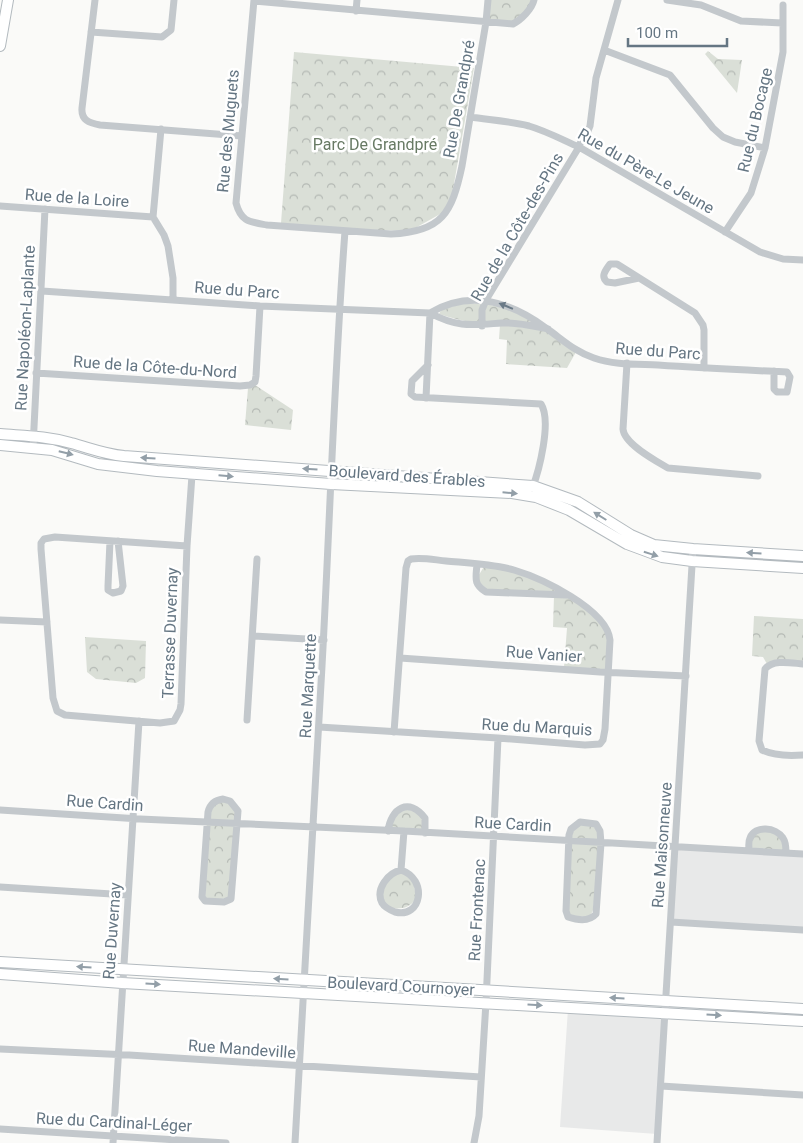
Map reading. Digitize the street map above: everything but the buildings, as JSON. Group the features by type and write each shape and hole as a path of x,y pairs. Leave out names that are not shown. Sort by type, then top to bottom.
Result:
{"street":[{"path":"0,46 8,0"},
{"path":"95,0 82,108 82,116 85,120 100,125 242,136"},
{"path":"91,32 162,37 171,30 174,0"},
{"path":"356,11 357,0"},
{"name":"Rue De Grandpré","path":"346,231 391,234 412,233 432,226 443,216 451,204 458,185 486,22 488,0"},
{"path":"254,1 513,24 517,23 532,6 534,0"},
{"name":"Rue de la Côte-des-Pins","path":"482,326 482,310 486,300 581,141 586,136 590,126 594,84 618,0"},
{"path":"667,0 701,6 741,21 782,23"},
{"name":"Rue des Muguets","path":"254,1 236,203 238,212 242,218 249,222 346,231"},
{"name":"Rue du Bocage","path":"724,232 751,193 765,148 783,52 783,5"},
{"path":"604,50 670,75 712,128 723,137 735,142 765,148"},
{"name":"Rue du Père-Le Jeune","path":"470,117 530,127 579,147 760,252 783,258 803,260"},
{"path":"161,129 153,217 164,235 168,246 173,278 173,300"},
{"name":"Rue de la Loire","path":"0,206 153,217"},
{"name":"Rue Napoléon-Laplante","path":"33,447 45,209"},
{"name":"Rue Marquette","path":"295,1143 324,640 331,470 346,231"},
{"path":"639,278 620,282 607,282 603,274 610,264 613,263 639,278 689,308 703,325 705,337 704,368"},
{"name":"Rue du Parc","path":"42,291 260,306 430,313 452,322 482,326 515,324 548,329"},
{"name":"Rue du Parc","path":"430,313 440,307 465,300 486,300 508,306 533,319 577,351 602,360 627,364 774,371"},
{"name":"Rue de la Côte-du-Nord","path":"36,373 240,386 250,385 255,382 256,376 260,306"},
{"path":"426,398 430,313"},
{"path":"627,364 623,429 625,437 631,444 668,468 758,476"},
{"path":"428,365 414,378 410,386 411,394 426,398 541,404 544,408 545,419 544,443 539,469 529,496"},
{"name":"Boulevard des Érables","path":"0,434 34,436 72,443 106,454 533,486 578,502 648,543 659,546 693,550 803,556"},
{"name":"Boulevard des Érables","path":"0,445 33,447 76,456 98,464 193,473 331,484 512,493 529,496 569,510 627,544 662,557 692,561 803,568"},
{"name":"Terrasse Duvernay","path":"187,546 55,537 44,539 41,543 41,549 54,703 57,710 65,715 160,723 174,721 180,710 187,546 193,462"},
{"path":"110,541 108,590 113,593 121,592 124,586 118,541"},
{"path":"782,554 803,548"},
{"name":"Rue Maisonneuve","path":"657,1143 693,550"},
{"name":"Rue du Marquis","path":"319,726 394,732 498,738 585,746 600,744 603,740 605,729 610,640 607,627 586,606 516,570 415,558 408,562 406,568 394,732"},
{"path":"247,720 257,559"},
{"path":"477,564 476,582 486,592 569,596"},
{"path":"0,620 47,622"},
{"path":"253,636 324,640"},
{"name":"Rue Vanier","path":"400,658 686,676"},
{"path":"803,664 782,663 768,665 764,672 760,746 767,752 775,754 803,755"},
{"name":"Rue Duvernay","path":"113,1139 139,721"},
{"name":"Rue Frontenac","path":"474,1143 479,1116 487,991 498,738"},
{"path":"224,799 237,808 238,824 232,896 229,901 205,901 202,897 207,822 209,807 214,802 224,799"},
{"path":"388,831 392,814 406,807 418,812 424,818 425,833"},
{"name":"Rue Cardin","path":"0,810 133,819 803,854"},
{"name":"Rue Cardin","path":"569,841 572,829 580,822 586,822 596,824 600,831 601,843"},
{"path":"749,850 752,834 760,829 765,829 777,831 782,836 786,846 786,853"},
{"path":"401,870 404,832"},
{"path":"569,841 566,915 580,920 590,919 596,914 601,843"},
{"path":"401,870 410,874 417,882 419,891 417,902 405,913 398,913 387,908 383,904 380,893 382,886 389,876 401,870"},
{"path":"0,887 128,894"},
{"path":"671,922 803,930"},
{"name":"Boulevard Cournoyer","path":"0,962 803,1009"},
{"name":"Boulevard Cournoyer","path":"0,974 122,983 803,1021"},
{"name":"Rue Mandeville","path":"0,1049 118,1054 481,1077"},
{"path":"661,1086 803,1095"},
{"name":"Rue du Cardinal-Léger","path":"0,1130 113,1139 226,1143"}],"shaded area":[{"path":"677,847 803,854 803,928 673,920"},
{"path":"568,1009 662,1015 657,1134 560,1127"}],"green space":[{"path":"489,0 531,0 531,6 514,22 486,22"},
{"path":"708,51 718,59 742,60 737,93 705,54"},
{"name":"Parc De Grandpré","path":"294,52 474,68 451,201 442,213 410,231 344,229 281,223"},
{"path":"466,303 502,306 541,326 477,323 439,314 442,309"},
{"path":"500,325 548,330 576,352 567,368 506,364 507,340 499,339"},
{"path":"255,385 293,410 291,430 245,425 248,388"},
{"path":"485,565 532,574 594,613 609,633 607,670 564,667 567,628 553,627 554,596 487,592 477,578"},
{"path":"754,616 803,619 803,664 767,664 763,657 752,656"},
{"path":"85,637 146,641 145,678 136,683 96,679 87,672"},
{"path":"223,799 236,808 230,898 205,901 207,810"},
{"path":"406,808 421,814 425,833 388,831 394,815"},
{"path":"577,823 595,825 601,843 593,910 590,917 568,916 570,839"},
{"path":"757,832 777,832 786,851 750,849 753,835"},
{"path":"401,870 413,878 416,899 404,908 389,908 381,899 386,880"}]}
